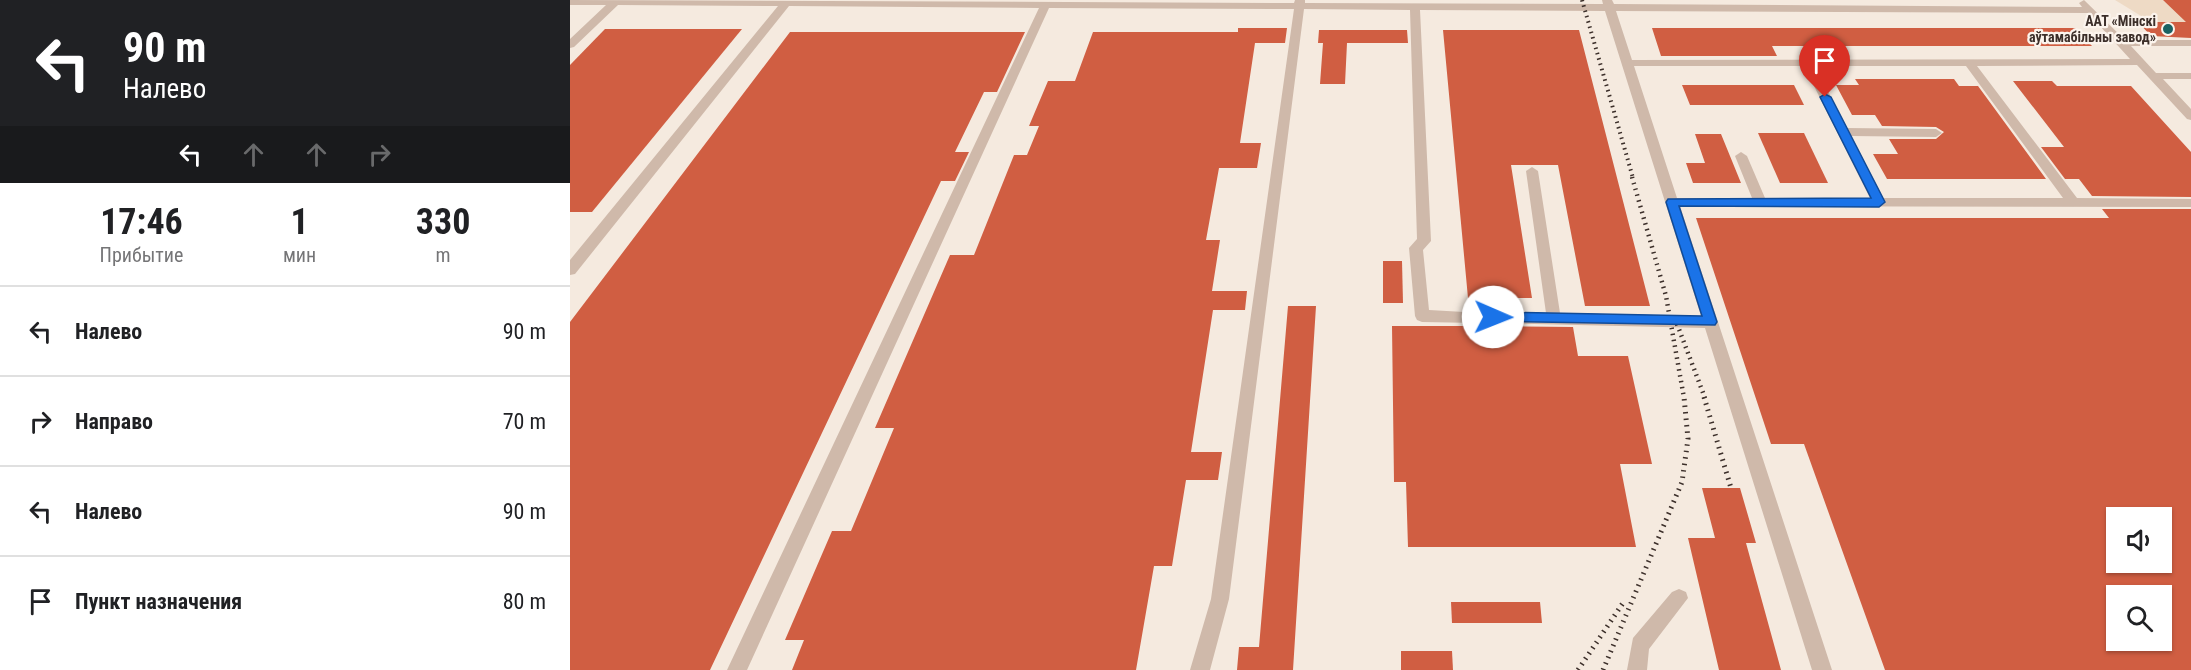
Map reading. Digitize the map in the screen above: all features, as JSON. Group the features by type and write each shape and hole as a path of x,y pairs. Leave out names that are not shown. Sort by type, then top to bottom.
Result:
{"lane":[{"path":"2081,0 2191,117"},
{"path":"570,3 713,1 1045,5 1300,3 1415,8 1608,4 2090,10"},
{"path":"570,270 575,258 785,2"},
{"path":"570,45 614,3"},
{"path":"1200,670 1220,599 1300,3"},
{"path":"1608,4 1822,670"},
{"path":"737,670 1045,5"},
{"path":"1415,8 1424,241 1416,248 1422,316 1477,317"},
{"path":"2122,43 2191,43"},
{"path":"1969,62 2073,203"},
{"path":"1627,63 2140,62"},
{"path":"1808,63 1879,202"},
{"path":"2153,76 2191,76"},
{"path":"1843,132 1936,133"},
{"path":"1741,156 1760,202"},
{"path":"1532,171 1554,319"},
{"path":"1672,202 2191,204"},
{"path":"1493,317 1710,322"},
{"path":"1637,670 1641,645 1679,598"}],"shaded area":[{"path":"2115,0 2163,0 2191,22 2151,22"}],"building":[{"name":"ААТ «Мінскі аўтамабільны завод»","path":"2163,0 2191,0 2191,38 2151,36 2138,22 2186,22"},
{"path":"1238,28 1287,28 1285,43 1255,43 1240,143 1261,143 1257,168 1219,168 1206,240 1220,240 1212,291 1247,291 1245,310 1213,310 1191,452 1222,452 1218,480 1186,480 1172,566 1154,566 1136,670 792,670 804,640 785,640 832,531 851,531 894,428 875,428 950,255 974,255 1014,155 1027,155 1039,126 1029,126 1048,81 1075,81 1093,32 1238,32"},
{"path":"1652,28 2075,28 2092,46 1772,46 1777,56 1661,56"},
{"path":"605,29 742,29 592,212 570,212 570,65"},
{"path":"1319,30 1407,30 1408,43 1347,43 1345,84 1320,84 1323,43 1318,43"},
{"path":"1443,30 1579,30 1650,306 1585,306 1558,165 1511,165 1532,298 1491,298 1492,309 1485,314 1477,310 1475,298 1468,298"},
{"path":"790,32 1025,32 997,92 984,92 955,152 969,152 955,181 941,181 710,670 570,670 570,322"},
{"path":"1855,79 1954,79 1959,86 1978,86 2046,179 1887,179 1873,154 1898,154 1889,139 1936,139 1944,132 1936,127 1882,126 1875,115 1852,115 1836,85 1859,85"},
{"path":"2013,81 2052,81 2057,86 2131,86 2191,152 2191,197 2092,196 2079,179 2065,179 2041,147 2064,147"},
{"path":"1682,85 1794,85 1804,105 1690,105"},
{"path":"1758,133 1804,133 1828,183 1780,183"},
{"path":"1695,134 1721,134 1741,183 1693,183 1686,163 1705,163"},
{"path":"2102,209 2191,209 2191,670 1885,670 1804,444 1771,444 1696,218 2109,218"},
{"path":"1383,261 1402,261 1403,303 1383,303"},
{"path":"1288,306 1316,306 1293,670 1237,670 1239,647 1259,647"},
{"path":"1485,320 1494,326 1573,327 1578,356 1628,356 1652,464 1620,464 1636,547 1408,547 1406,482 1394,482 1392,326 1478,326"},
{"path":"1702,488 1740,488 1756,543 1746,543 1781,670 1719,670 1688,538 1715,538"},
{"path":"1451,602 1540,602 1542,623 1452,623"},
{"path":"1401,651 1452,651 1453,670 1401,670"}],"railway":[{"path":"1582,0 1633,178"},
{"path":"1632,177 1666,296 1684,398"},
{"path":"1677,324 1705,398"},
{"path":"1603,670 1682,482 1688,439 1684,397"},
{"path":"1704,397 1731,488"},
{"path":"1578,670 1625,600"}],"place":[{"name":"ААТ «Мінскі аўтамабільны завод»","path":"2168,29"}],"route":[{"path":"1493,317 1710,322 1672,202 1879,202 1825,97"}]}
